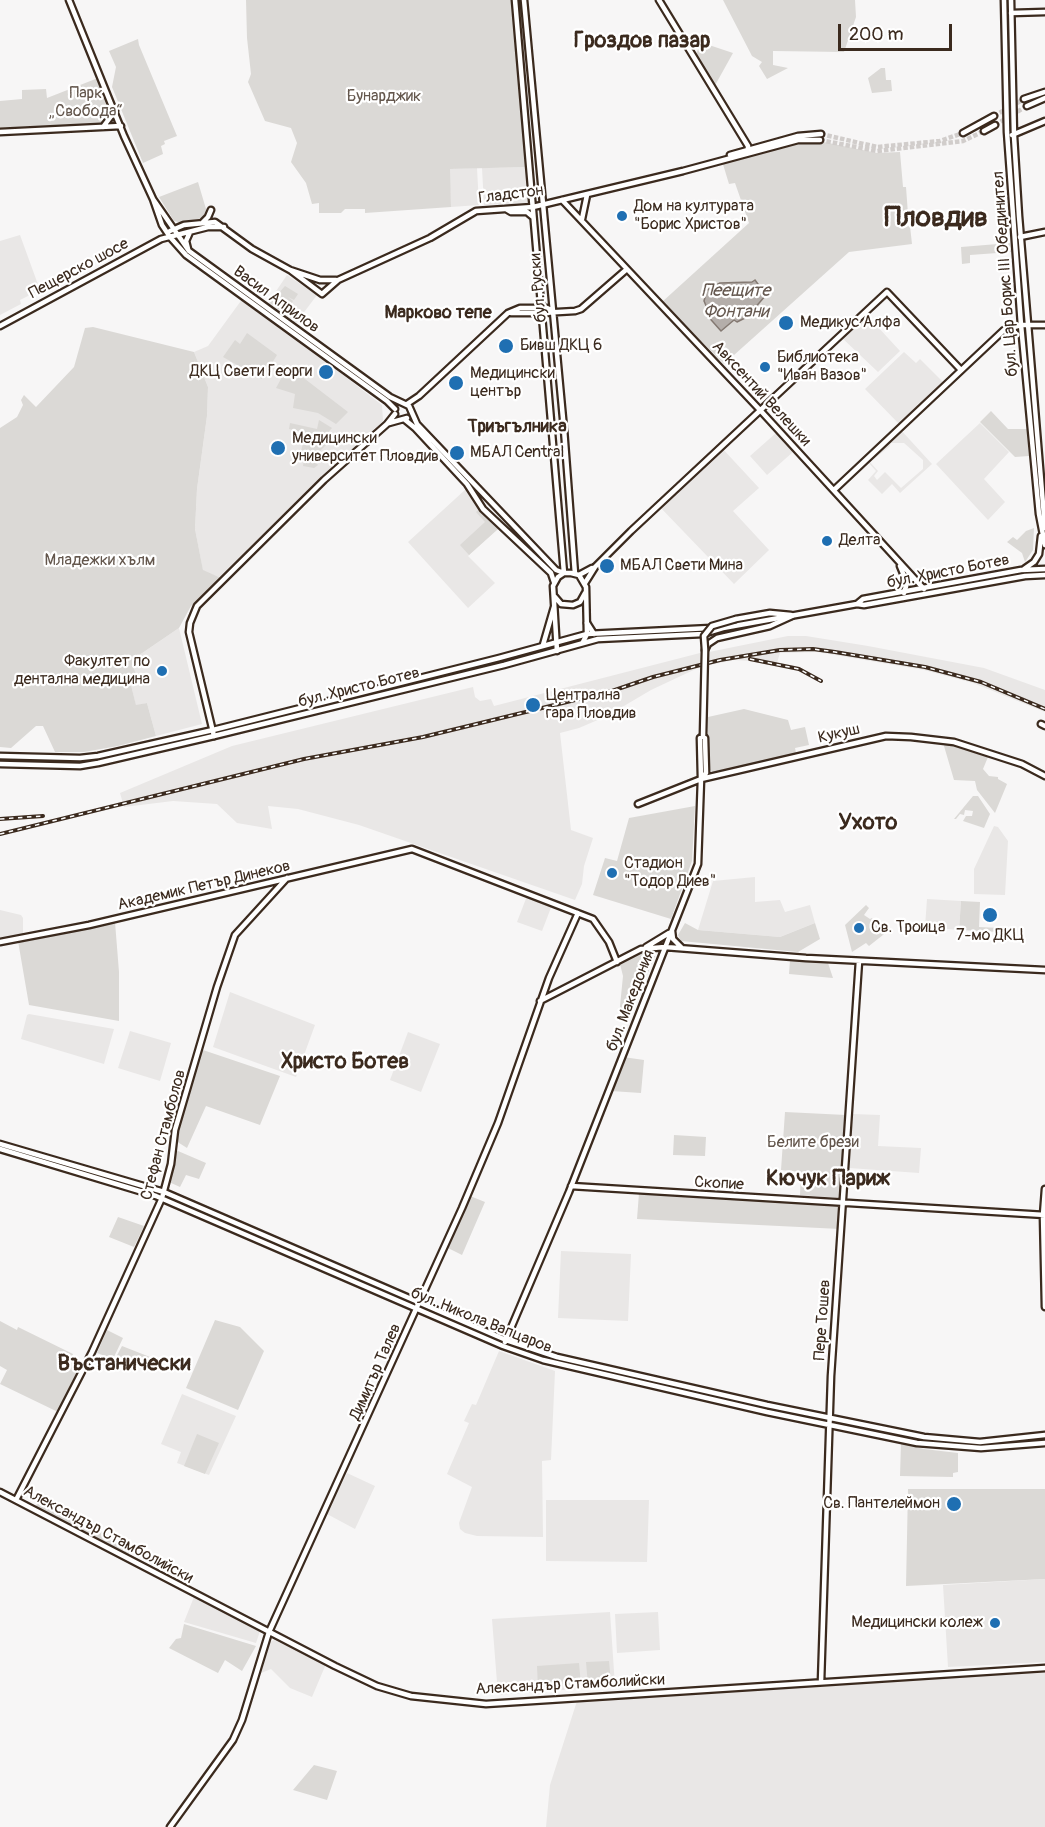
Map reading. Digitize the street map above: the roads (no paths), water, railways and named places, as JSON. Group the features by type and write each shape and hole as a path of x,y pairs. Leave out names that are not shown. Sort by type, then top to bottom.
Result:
{"street":[{"name":"Васил Априлов","path":"69,0 153,199 170,233 186,255 379,394 403,419"},
{"name":"бул. Руски","path":"515,0 564,573"},
{"name":"бул. Руски","path":"524,0 577,574"},
{"path":"659,0 749,151"},
{"name":"бул. Цар Борис III Обединител","path":"1004,0 1007,132 1021,325 1041,534 1045,544"},
{"name":"бул. Цар Борис III Обединител","path":"1011,0 1014,135 1020,237 1045,528"},
{"path":"1011,13 1045,12"},
{"path":"1024,99 1045,92"},
{"path":"1026,106 1045,98"},
{"path":"104,127 115,111"},
{"path":"963,133 994,116"},
{"path":"1007,132 1014,135 1045,121"},
{"path":"984,131 995,125"},
{"path":"0,132 121,126"},
{"name":"Гладстон","path":"290,270 322,294 338,280 430,238 476,210 543,205 719,160 806,134 820,137"},
{"path":"739,152 742,146 740,135"},
{"name":"Гладстон","path":"719,160 739,152 749,151"},
{"path":"582,219 587,195"},
{"name":"Авксентий Велешки","path":"562,200 760,410 928,594"},
{"path":"503,208 511,212 527,212 534,218"},
{"path":"203,222 208,218 211,210"},
{"path":"170,233 203,222 214,221 252,249 290,270 328,282 338,280"},
{"path":"170,233 177,235 213,226 224,227"},
{"path":"189,251 186,242 190,232"},
{"path":"1020,237 1045,232"},
{"name":"Пещерско шосе","path":"0,326 170,233"},
{"name":"Васил Априлов","path":"177,235 189,251 390,397 404,403 411,411"},
{"path":"213,734 189,632 197,606 332,473 387,424 404,403 419,396 508,313 547,308 553,311 581,309 627,269"},
{"path":"585,583 595,567 887,292 961,370"},
{"path":"834,490 1004,330 1028,324 1045,325"},
{"path":"387,424 403,419 411,411 419,396"},
{"path":"411,411 417,424 556,570 577,574 595,567"},
{"path":"403,419 411,424 467,484 483,509 524,549 533,553 551,573 554,582 557,651"},
{"path":"1021,570 1034,562 1039,554 1041,534"},
{"name":"Авксентий Велешки","path":"897,561 907,579 904,593"},
{"name":"бул. Христо Ботев","path":"857,604 863,599 1021,570 1045,569"},
{"path":"554,582 564,573"},
{"path":"577,574 585,583 586,592 587,634 583,642"},
{"name":"бул. Христо Ботев","path":"0,764 87,765 557,651 583,642 609,638 703,634 723,628 857,604 864,605 1025,576 1045,575"},
{"path":"554,595 561,604 569,606 580,602 586,592"},
{"path":"543,645 554,607"},
{"name":"бул. Македония","path":"504,1346 571,1186 699,864 700,738 703,736 705,650 703,639 710,627 715,624 770,613 794,615"},
{"path":"705,650 713,639 770,626 794,615"},
{"path":"587,623 594,634"},
{"name":"бул. Христо Ботев","path":"0,755 89,758 213,734 587,634 632,630 723,628"},
{"name":"Кукуш","path":"638,804 701,778 891,735 954,742 1022,764 1045,776"},
{"name":"Академик Петър Динеков","path":"0,942 89,925 412,849 578,913"},
{"name":"Стефан Стамболов","path":"16,1500 93,1352 163,1195 175,1130 235,935 287,878"},
{"path":"578,913 593,919 609,942 616,962"},
{"name":"Димитър Талев","path":"170,1827 233,1740 242,1720 269,1632 418,1308 487,1151 540,1001 578,913"},
{"path":"540,1001 657,942 672,931 673,939 682,948"},
{"path":"641,949 665,947 860,961 1045,970"},
{"name":"Пере Тошев","path":"821,1682 830,1418 860,961"},
{"name":"бул. Никола Вапцаров","path":"0,1144 163,1195 506,1340 557,1357 900,1433 980,1442 1045,1435"},
{"name":"бул. Никола Вапцаров","path":"0,1149 163,1195 504,1346 549,1362 906,1441 952,1448 998,1448 1045,1443"},
{"path":"574,1178 580,1188"},
{"name":"Скопие","path":"571,1186 1044,1215"},
{"path":"1045,1189 1045,1307"},
{"name":"Александър Стамболийски","path":"0,1492 377,1686 411,1696 486,1704 1045,1668"}],"water":[{"name":"Пеещите Фонтани","path":"755,280 766,295 747,317 737,322 734,320 721,331 705,313 707,308 704,301 707,290 720,283"}],"tunnel":[{"path":"994,116 1024,99"},
{"path":"995,125 1027,106"},
{"path":"820,140 877,151 963,141 984,131"},
{"path":"821,134 877,147 940,141 963,133"}],"railway":[{"path":"0,834 304,759 423,737 612,691 653,677 720,660 780,650 813,649 925,667 981,682 1045,709"},
{"path":"750,659 799,669 821,681"},
{"path":"0,819 43,816"}],"place":[{"name":"Дом на културата \"Борис Христов\"","path":"622,216"},
{"name":"Медикус Алфа","path":"786,323"},
{"name":"Бивш ДКЦ 6","path":"506,346"},
{"name":"Библиотека \"Иван Вазов\"","path":"765,367"},
{"name":"ДКЦ Свети Георги","path":"326,372"},
{"name":"Медицински център","path":"456,383"},
{"name":"Медицински университет Пловдив","path":"278,448"},
{"name":"МБАЛ Central","path":"457,453"},
{"name":"Делта","path":"827,541"},
{"name":"МБАЛ Свети Мина","path":"607,566"},
{"name":"Факултет по дентална медицина","path":"162,671"},
{"name":"Централна гара Пловдив","path":"533,705"},
{"name":"Стадион \"Тодор Диев\"","path":"612,873"},
{"name":"7-мо ДКЦ","path":"990,915"},
{"name":"Св. Троица","path":"859,928"},
{"name":"Св. Пантелеймон","path":"954,1504"},
{"name":"Медицински колеж","path":"995,1623"}],"district":[{"name":"Гроздов пазар","path":"642,41"},
{"name":"Пловдив","path":"936,219"},
{"name":"Марково тепе","path":"438,313"},
{"name":"Триъгълника","path":"517,427"},
{"name":"Ухото","path":"868,823"},
{"name":"Христо Ботев","path":"345,1062"},
{"name":"Кючук Париж","path":"828,1179"},
{"name":"Въстанически","path":"124,1364"}],"park label":[{"name":"Бунарджик","path":"384,97"},
{"name":"Парк „Свобода“","path":"86,103"},
{"name":"Младежки хълм","path":"100,561"},
{"name":"Белите брези","path":"813,1143"}]}
